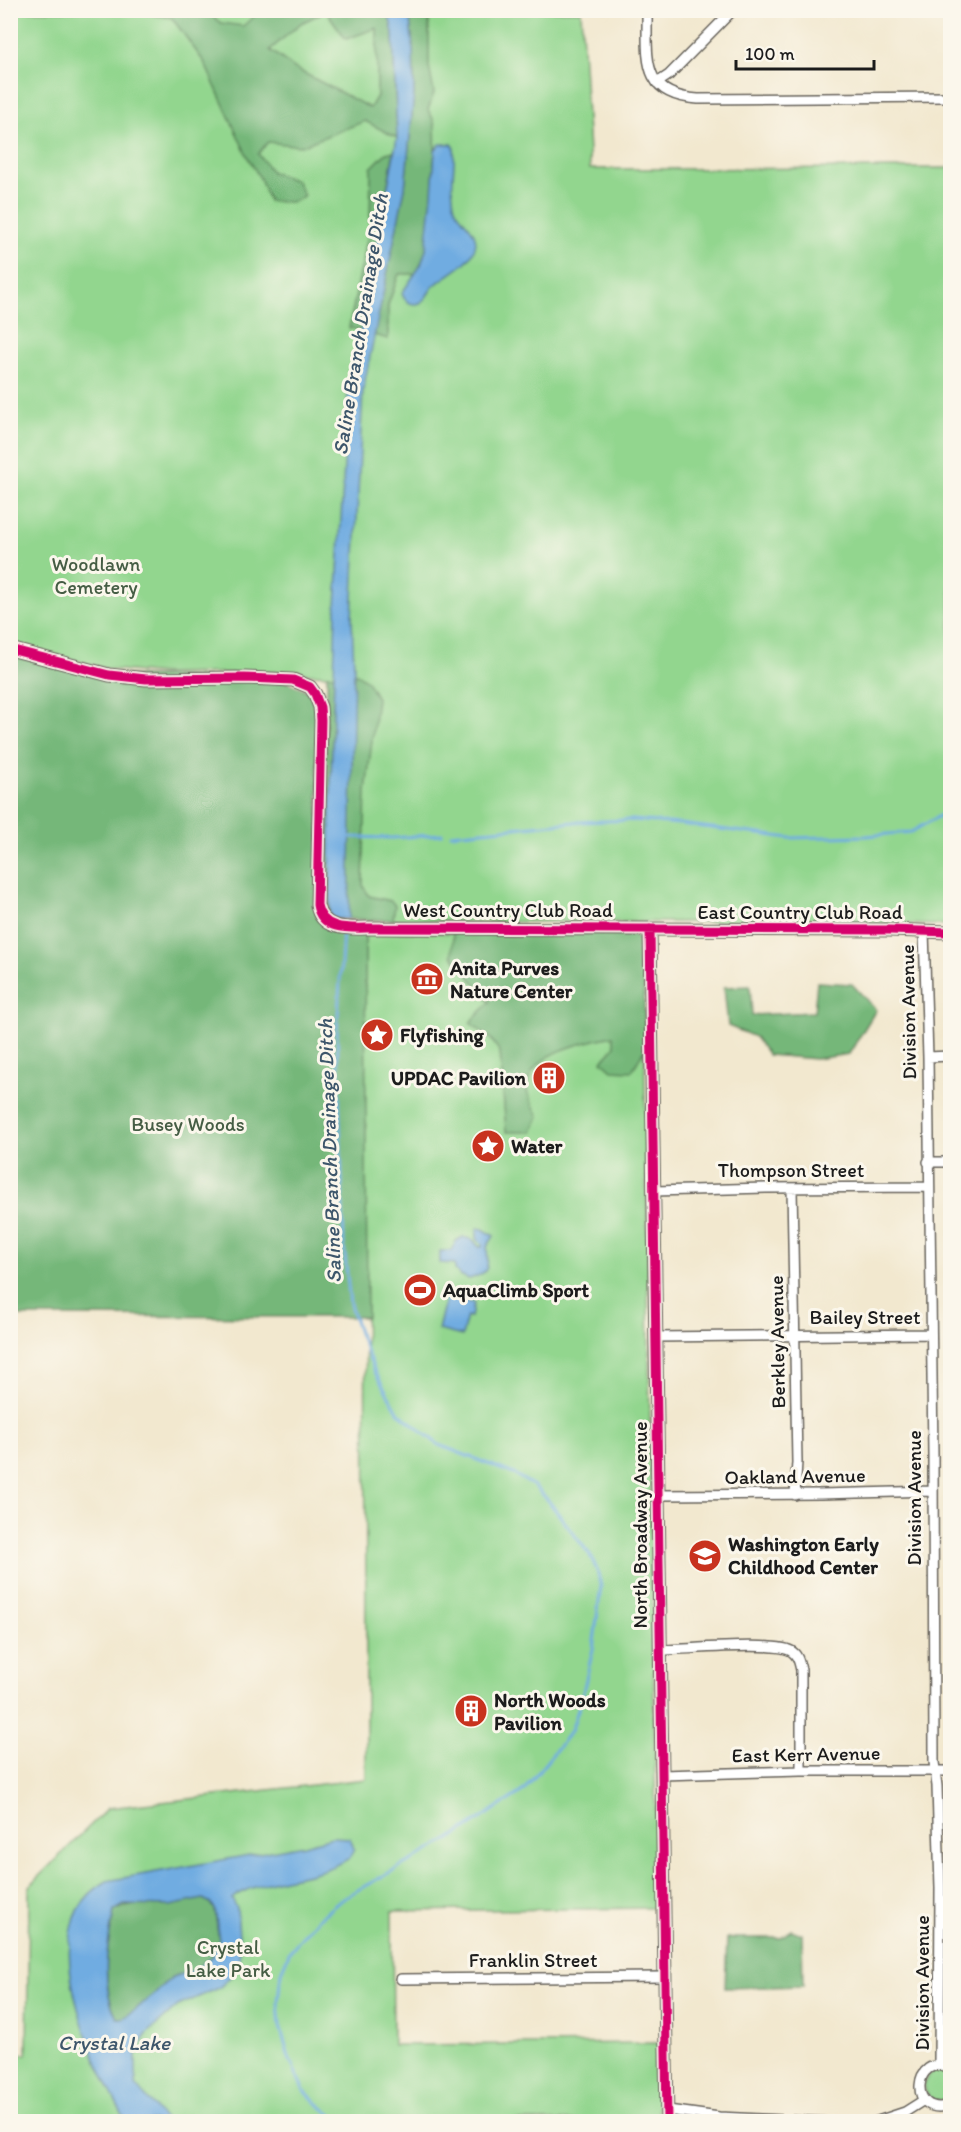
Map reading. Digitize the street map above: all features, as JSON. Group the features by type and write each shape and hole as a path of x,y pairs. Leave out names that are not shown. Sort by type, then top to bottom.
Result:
{"street":[{"path":"647,10 649,62 657,83 665,91 675,96 698,99 951,97"},
{"path":"657,83 669,75 733,10"},
{"name":"West Country Club Road","path":"10,649 109,675 182,680 276,678 293,680 310,687 319,703 321,720 317,908 325,923 344,927 650,929"},
{"name":"East Country Club Road","path":"650,929 951,932"},
{"name":"North Broadway Avenue","path":"650,929 667,2116"},
{"name":"Division Avenue","path":"924,930 928,1057 934,1771 937,1786 940,1888 939,2065"},
{"path":"928,1057 951,1056"},
{"path":"928,1162 951,1162"},
{"name":"Thompson Street","path":"654,1191 928,1187"},
{"name":"Berkley Avenue","path":"792,1188 797,1462 795,1495"},
{"name":"Bailey Street","path":"656,1337 931,1334"},
{"name":"Oakland Avenue","path":"658,1495 795,1495 932,1491"},
{"path":"659,1650 774,1646 793,1652 799,1661 801,1671 801,1771"},
{"name":"East Kerr Avenue","path":"663,1774 951,1771"},
{"name":"Franklin Street","path":"401,1979 666,1977"},
{"path":"951,2068 939,2065 927,2070 919,2087 924,2100 937,2107 951,2105"},
{"path":"876,2121 904,2112 924,2100"},
{"path":"667,2116 827,2121"}],"green space":[{"name":"Woodlawn Cemetery","path":"10,11 581,11 590,169 950,168 950,925 333,919 325,773 327,675 283,672 164,674 107,669 11,643"},
{"path":"130,11 205,11 221,23 243,26 260,11 326,11 388,11 393,33 397,138 365,121 301,146 268,142 258,154 272,172 297,181 304,196 293,202 269,201 204,62 172,18","holes":["326,11 346,39 377,28 377,96 370,108 296,69 270,50 301,23"]},
{"path":"409,11 428,11 429,18 429,66 434,93 428,110 434,122 436,138 432,206 430,235 422,262 416,274 399,274 388,305 388,339 374,335 405,188 414,93 413,47"},
{"path":"394,151 361,330 349,328 370,225 371,168 386,153"},
{"name":"Busey Woods","path":"10,649 109,675 277,678 315,694 322,919 365,927 367,1317 11,1316"},
{"path":"357,674 367,681 377,698 366,791 363,885 369,896 391,901 395,905 393,920 333,919 323,906 327,675"},
{"name":"Crystal Lake Park","path":"365,931 638,937 643,944 657,1908 392,1911 393,2045 660,2043 658,2121 11,2121 10,2054 27,2054 29,1886 108,1808 366,1779"},
{"path":"453,932 628,933 638,937 643,944 645,1049 632,1071 612,1070 602,1061 615,1046 613,1036 560,1051 537,1066 530,1077 527,1090 539,1116 532,1132 506,1132 500,1052 491,1039 470,1023 490,1002 452,955"},
{"path":"817,982 852,984 876,1010 849,1054 816,1059 768,1055 755,1037 728,1026 724,987 750,986 752,1015 814,1012"},
{"path":"203,1899 211,1903 215,1909 219,1941 212,1957 192,1971 172,1977 154,1995 124,2018 117,2018 108,1992 106,1965 114,1911 144,1904"},
{"path":"791,1930 802,1934 803,1986 725,1988 727,1938 780,1938"},
{"path":"940,2070 950,2075 950,2096 942,2100 935,2100 929,2097 924,2085 931,2073"}],"water":[{"path":"388,11 409,11 413,47 414,93 405,188 363,390 352,619 354,668 349,919 333,919 330,916 330,817 336,607 348,396 397,138 393,33"},
{"path":"440,144 454,146 453,200 457,212 472,231 476,241 472,253 464,264 435,285 420,303 414,304 406,300 402,293 421,265 426,249 435,150"},
{"path":"477,1228 494,1236 487,1247 488,1260 485,1272 469,1279 455,1270 455,1264 440,1263 440,1251 452,1251 456,1241 463,1237 473,1240 479,1247 482,1247 477,1239"},
{"path":"446,1296 474,1303 471,1317 467,1316 462,1336 438,1330"},
{"name":"Crystal Lake","path":"332,1837 350,1838 354,1849 349,1859 332,1867 258,1886 232,1899 237,1908 240,1950 238,1969 219,1988 178,2006 147,2034 136,2051 136,2085 166,2121 126,2121 85,2032 75,1996 70,1961 72,1929 84,1902 107,1881 304,1845","holes":["203,1899 211,1903 215,1909 219,1941 212,1957 192,1971 172,1977 154,1995 124,2018 117,2018 108,1992 106,1965 114,1911 124,1905 170,1906"]}],"waterway":[{"path":"451,834 575,822 633,820 790,838 866,836 911,832 950,810"},
{"path":"348,837 393,838 442,834"},
{"name":"Saline Branch Drainage Ditch","path":"342,2122 303,2089 289,2058 280,2026 278,2002 281,1972 290,1951 318,1919 345,1897 450,1839 524,1790 571,1731 581,1701 593,1649 601,1586 590,1555 547,1499 534,1486 514,1474 439,1445 399,1413 376,1374 359,1333 350,1304 344,1246 337,1032 343,930"}],"cycle path":[{"path":"10,649 109,675 146,679 293,680 310,687 320,707 321,720 317,905 320,915 333,925 352,928 950,932"},
{"path":"650,929 667,2122"}],"place":[{"name":"Anita Purves Nature Center","path":"427,979"},
{"name":"Flyfishing","path":"377,1035"},
{"name":"UPDAC Pavilion","path":"549,1078"},
{"name":"Water","path":"488,1146"},
{"name":"AquaClimb Sport","path":"420,1290"},
{"name":"Washington Early Childhood Center","path":"705,1556"},
{"name":"North Woods Pavilion","path":"471,1711"}]}
